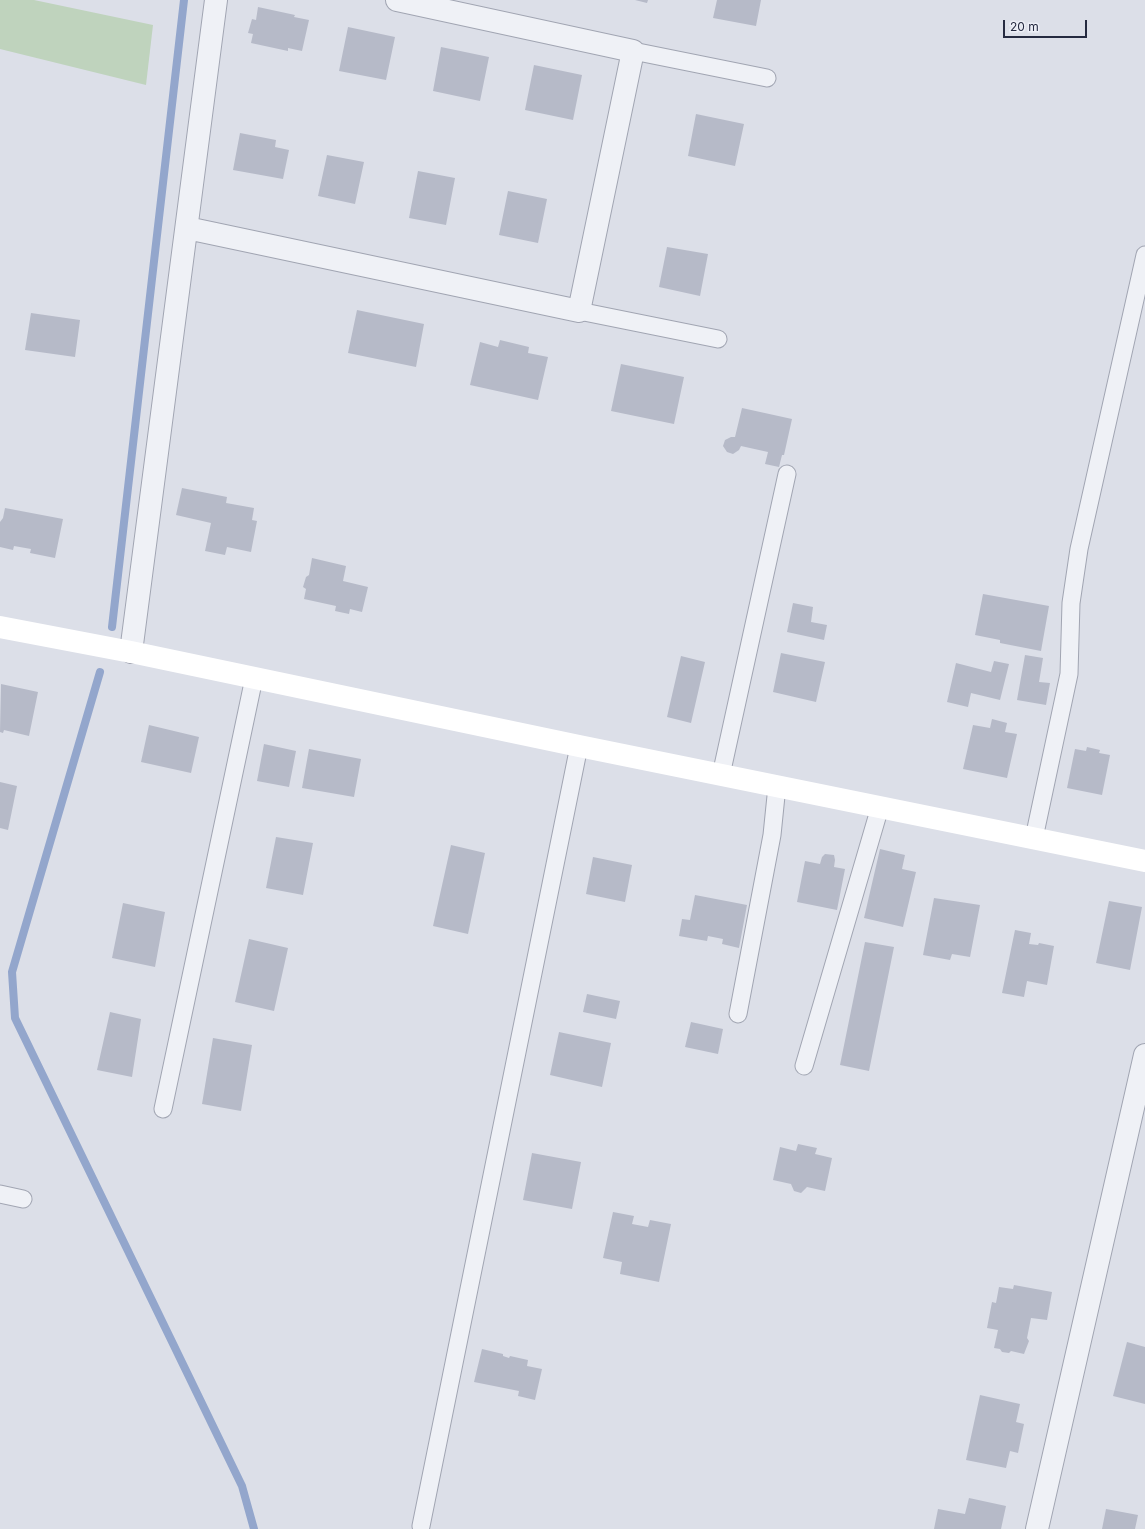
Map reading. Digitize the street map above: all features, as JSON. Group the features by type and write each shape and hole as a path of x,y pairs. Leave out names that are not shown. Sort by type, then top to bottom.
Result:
{"street":[{"path":"131,652 216,0"},
{"path":"187,228 579,311 633,51 398,0"},
{"path":"0,628 131,652 579,746 1145,860"},
{"path":"1037,1529 1145,1055"}],"lane":[{"path":"633,51 768,78"},
{"path":"1034,838 1069,674 1070,603 1079,549 1145,255"},
{"path":"579,311 718,339"},
{"path":"721,775 787,474"},
{"path":"163,1109 254,678"},
{"path":"421,1526 579,746"},
{"path":"738,1014 772,835 777,786"},
{"path":"804,1066 880,807"},
{"path":"0,1194 23,1199"}],"green space":[{"path":"0,0 34,0 153,25 146,85 0,49"}],"building":[{"path":"635,0 648,0 647,3"},
{"path":"717,0 761,0 756,26 713,18"},
{"path":"258,7 295,15 294,17 309,20 302,51 288,48 288,51 251,43 253,34 248,33 252,19 256,20"},
{"path":"348,27 395,37 386,80 339,71"},
{"path":"441,47 489,57 480,101 433,91"},
{"path":"534,65 582,75 573,120 525,110"},
{"path":"696,114 744,124 735,166 688,156"},
{"path":"240,133 276,140 275,147 289,150 283,179 233,170"},
{"path":"327,155 364,162 355,204 318,196"},
{"path":"418,171 455,178 446,225 409,218"},
{"path":"508,191 547,199 538,243 499,235"},
{"path":"667,247 708,254 700,296 659,287"},
{"path":"357,310 424,324 416,367 348,353"},
{"path":"31,313 80,320 75,357 25,350"},
{"path":"500,340 529,347 528,353 548,357 538,400 470,385 480,342 498,347"},
{"path":"621,364 684,377 674,424 611,411"},
{"path":"742,408 792,419 784,455 782,455 779,467 765,464 768,452 741,446 739,450 733,454 727,452 723,446 725,440 735,437"},
{"path":"182,488 227,497 226,503 254,508 252,520 257,521 251,552 227,547 225,555 205,551 211,523 176,515"},
{"path":"5,508 63,519 55,558 30,553 31,549 14,546 13,550 0,547 0,522 3,518"},
{"path":"312,558 346,566 343,581 368,587 362,612 350,609 349,614 335,611 336,606 304,599 306,589 303,587 306,577 309,575"},
{"path":"983,594 1049,606 1041,651 1000,643 1000,640 975,635"},
{"path":"793,603 813,607 811,622 827,625 824,640 787,632"},
{"path":"781,653 825,662 816,702 773,692"},
{"path":"1025,655 1043,658 1039,682 1050,683 1046,705 1017,700"},
{"path":"681,656 705,662 691,723 667,717"},
{"path":"994,661 1009,664 1000,700 971,693 968,707 947,702 956,663 991,672"},
{"path":"1,684 38,692 29,736 4,730 3,733 0,732"},
{"path":"992,719 1007,723 1005,732 1017,734 1007,778 963,769 973,725 990,728"},
{"path":"149,725 199,737 191,773 141,762"},
{"path":"264,744 296,751 289,787 257,781"},
{"path":"1087,747 1100,750 1099,753 1110,755 1102,795 1067,788 1075,749 1086,751"},
{"path":"309,749 361,759 354,797 302,788"},
{"path":"0,782 17,786 8,830 0,828"},
{"path":"276,837 313,843 303,895 266,888"},
{"path":"451,845 485,853 468,934 433,926"},
{"path":"880,849 905,855 902,869 916,872 903,927 864,918"},
{"path":"825,854 834,855 834,867 845,869 837,910 797,902 805,861 820,864 822,857"},
{"path":"593,857 632,865 625,902 586,894"},
{"path":"695,895 747,905 739,948 722,944 723,939 708,936 707,941 679,936 682,919 690,920"},
{"path":"934,898 980,905 970,957 952,954 950,960 923,955"},
{"path":"1109,901 1142,907 1130,970 1096,963"},
{"path":"123,903 165,912 155,967 112,958"},
{"path":"1015,930 1031,933 1029,944 1038,945 1039,943 1054,946 1047,985 1027,981 1024,997 1002,993"},
{"path":"249,939 288,948 274,1011 235,1002"},
{"path":"865,942 894,947 869,1071 840,1065"},
{"path":"587,994 620,1001 616,1019 583,1012"},
{"path":"110,1012 141,1019 132,1077 97,1070"},
{"path":"691,1022 723,1029 718,1054 685,1047"},
{"path":"559,1032 611,1043 602,1087 550,1075"},
{"path":"213,1038 252,1045 241,1111 202,1104"},
{"path":"798,1144 817,1148 815,1154 832,1158 825,1191 807,1187 801,1193 794,1191 791,1184 773,1180 780,1147 796,1151"},
{"path":"532,1153 581,1162 572,1209 523,1200"},
{"path":"613,1212 634,1216 632,1224 648,1227 650,1220 671,1224 659,1282 620,1274 622,1262 603,1258"},
{"path":"1014,1285 1052,1292 1047,1320 1031,1318 1027,1338 1029,1341 1024,1354 1011,1351 1009,1353 1002,1352 1000,1349 994,1348 998,1330 987,1328 992,1302 996,1303 999,1287 1013,1289"},
{"path":"1127,1342 1145,1347 1145,1404 1113,1396"},
{"path":"482,1349 503,1354 503,1356 509,1358 510,1356 528,1360 527,1366 542,1369 535,1400 518,1396 519,1391 474,1382"},
{"path":"980,1395 1020,1404 1016,1422 1024,1424 1018,1453 1010,1451 1006,1468 966,1460"},
{"path":"969,1498 1006,1506 1001,1529 934,1529 938,1509 965,1514"},
{"path":"1106,1509 1138,1515 1135,1529 1102,1529"}],"waterway":[{"path":"112,627 184,0"},
{"path":"100,672 12,972 15,1018 242,1486 254,1529"}]}
